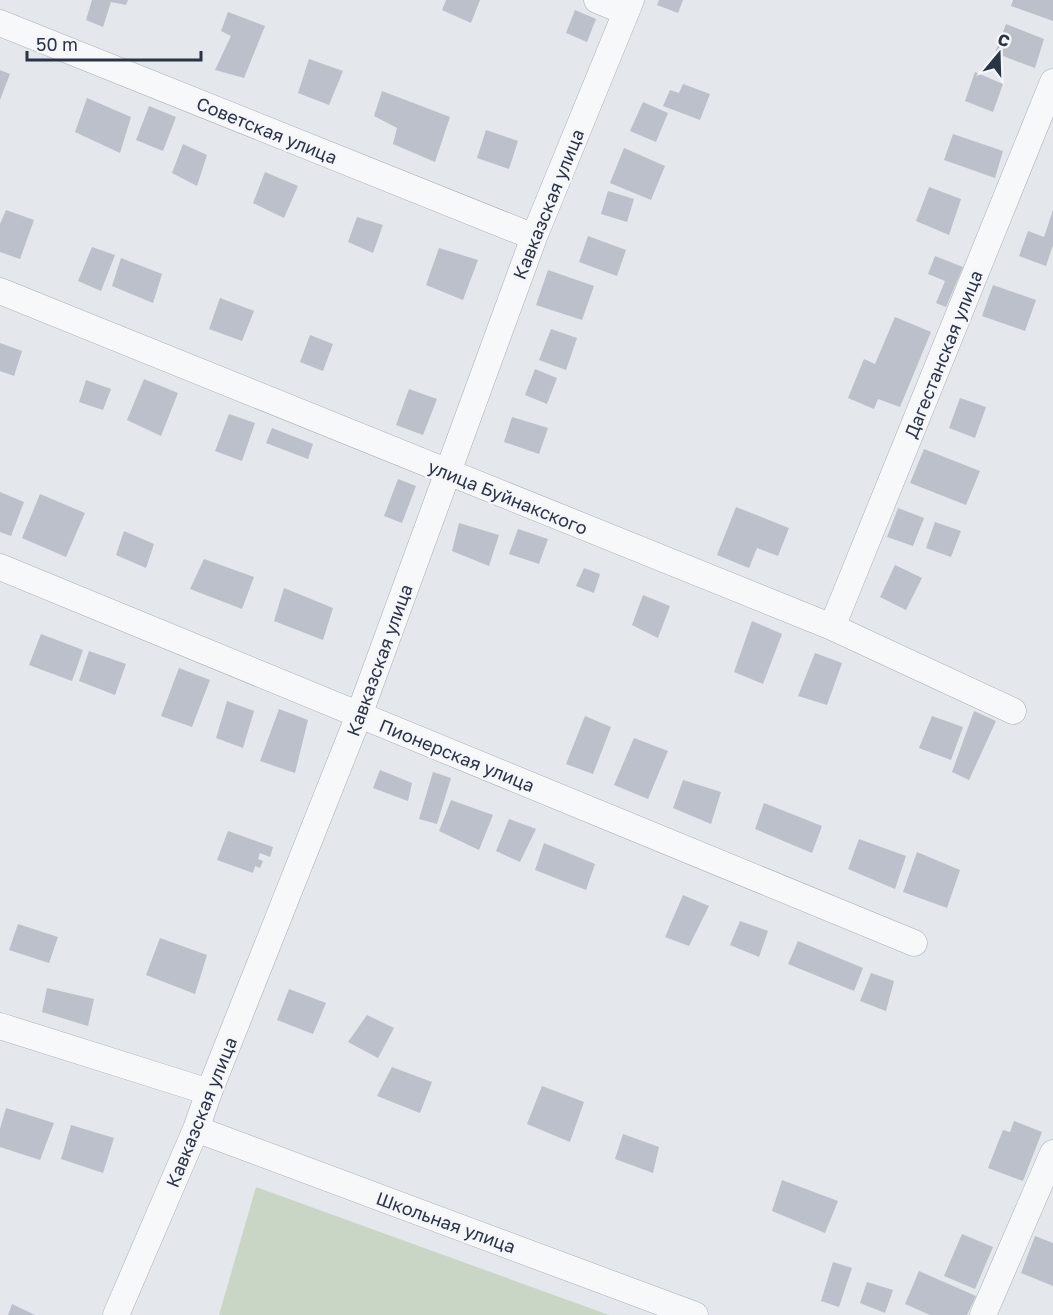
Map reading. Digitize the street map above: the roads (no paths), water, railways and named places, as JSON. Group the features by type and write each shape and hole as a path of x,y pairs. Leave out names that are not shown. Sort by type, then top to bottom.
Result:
{"street":[{"path":"597,0 628,6"},
{"name":"Кавказская улица","path":"116,1315 196,1129 208,1092 359,715 534,237 628,6"},
{"name":"Советская улица","path":"0,23 534,237"},
{"name":"Дагестанская улица","path":"832,627 1053,82"},
{"name":"улица Буйнакского","path":"0,291 832,627 1013,711"},
{"name":"Пионерская улица","path":"0,567 914,943"},
{"path":"0,1026 208,1092"},
{"name":"Школьная улица","path":"196,1129 695,1315"},
{"path":"983,1315 1053,1153"}]}
